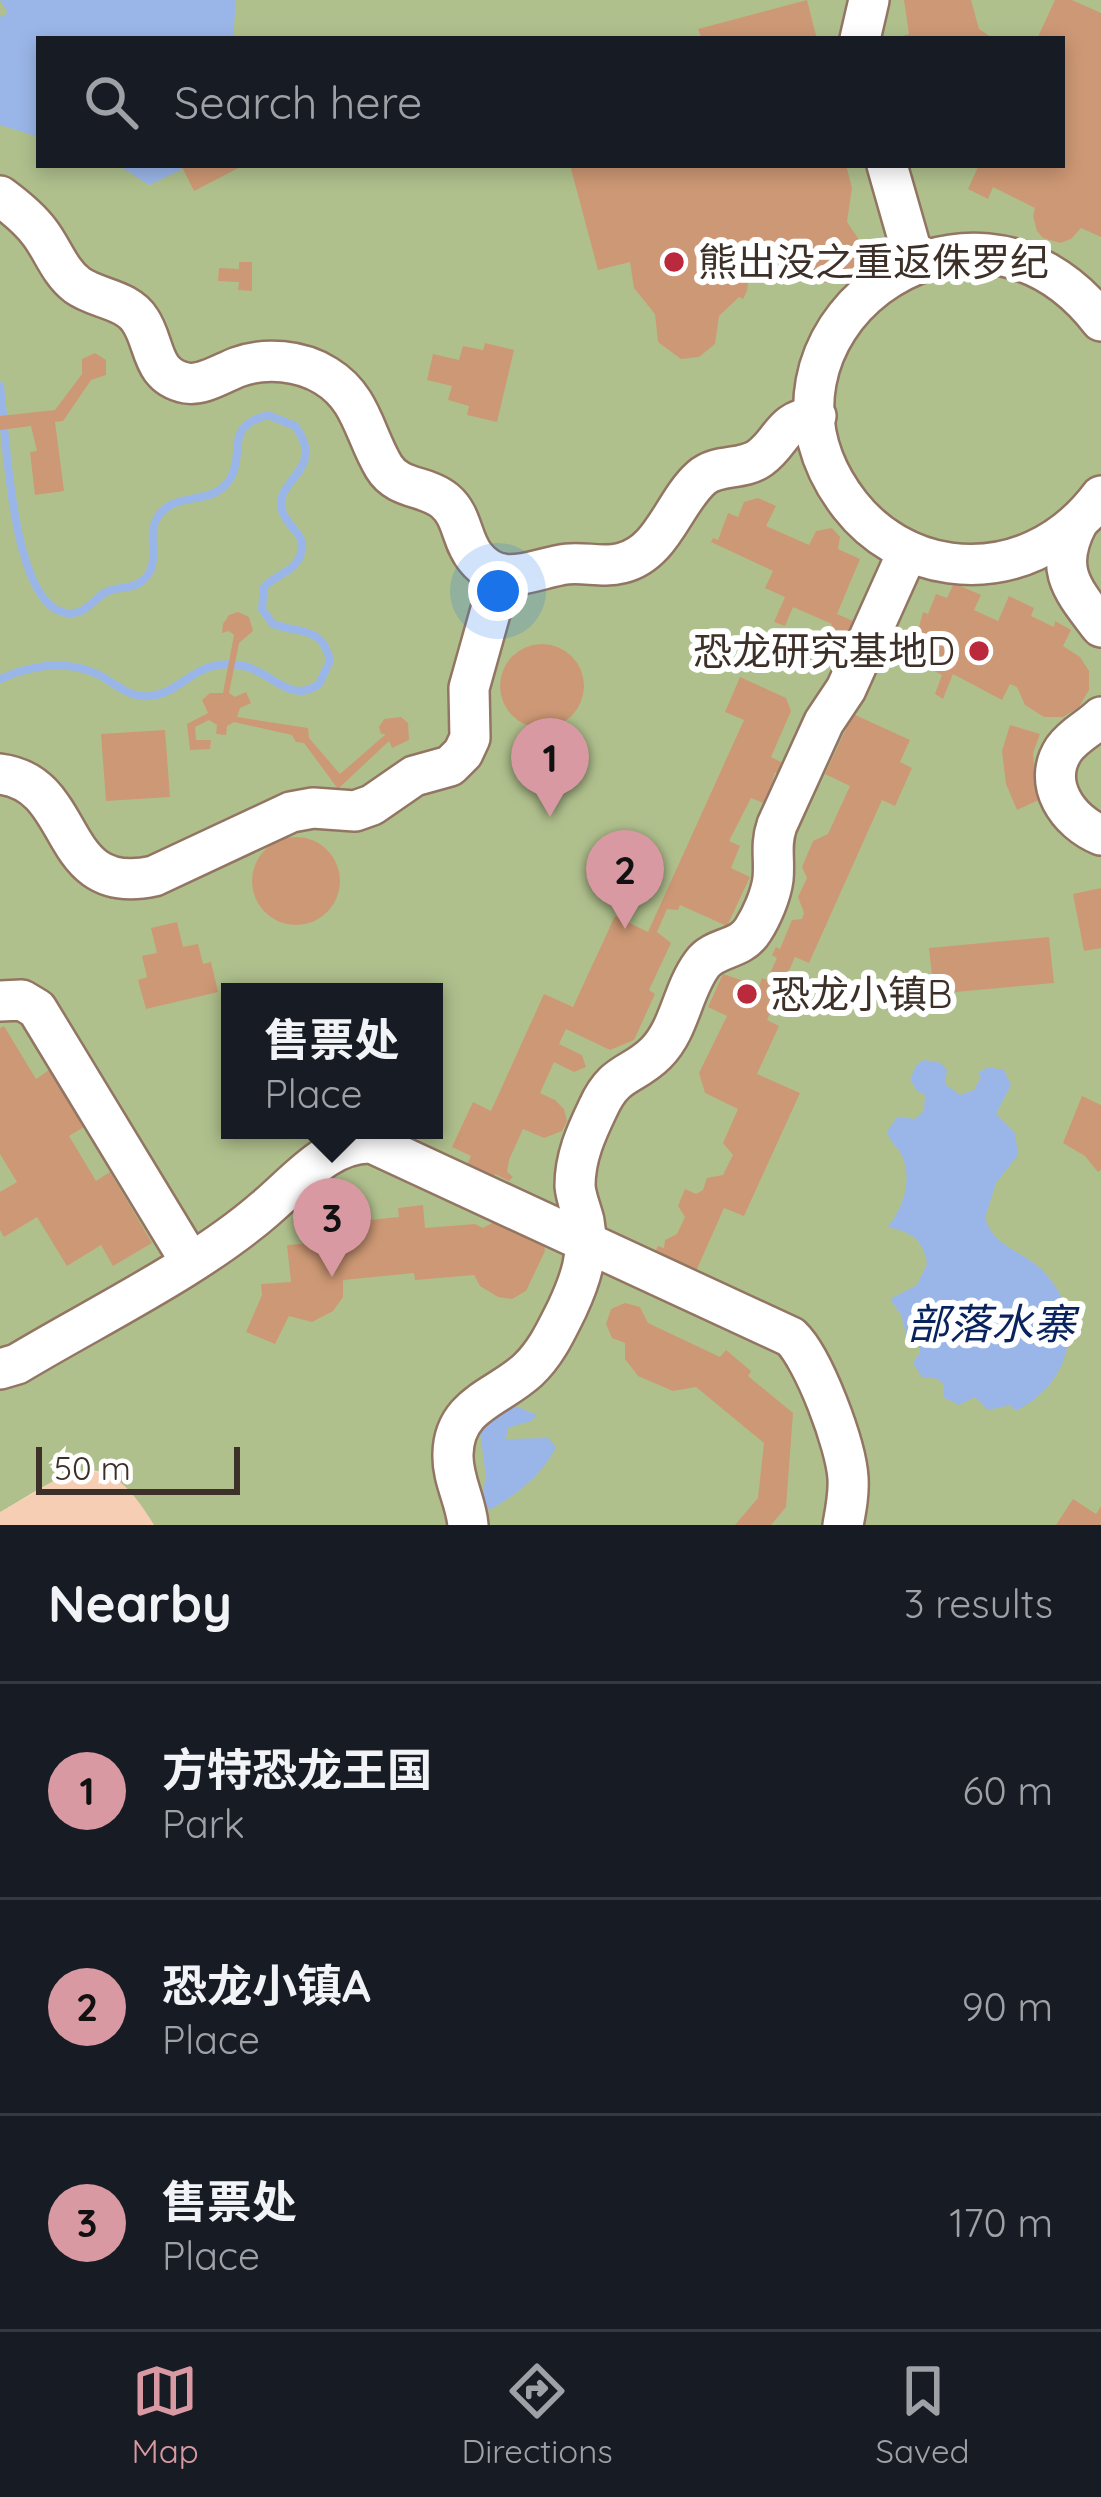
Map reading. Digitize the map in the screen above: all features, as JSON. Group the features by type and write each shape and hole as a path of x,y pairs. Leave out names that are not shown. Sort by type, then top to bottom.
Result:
{"lane":[{"path":"861,36 869,0"},
{"path":"888,168 915,263"},
{"path":"0,196 43,236 57,263 78,285 128,308 142,321 155,362 186,383 277,361 326,376 349,395 365,419 382,465 393,480 447,502 478,562 501,574 524,576 567,564 603,566 640,557 680,510 697,481 710,471 756,461 791,423 816,416"},
{"path":"1090,509 1048,545 1000,562 948,563 908,550 877,532 842,495 820,448 816,416 819,371 839,324 874,286 915,263 970,252 1021,260 1066,284 1101,321"},
{"path":"1090,509 1065,551 1069,580 1101,627"},
{"path":"468,1525 454,1471 455,1436 477,1403 507,1386 538,1359 578,1286 585,1230 575,1183 579,1150 599,1104 617,1077 645,1063 667,1040 702,964 712,954 735,948 753,929 770,892 771,843 777,825 824,722 846,689 908,550"},
{"path":"0,775 32,783 46,796 68,841 89,866 136,880 291,812 313,808 355,811 373,805 414,776 450,766 463,753 470,738 469,688 501,574"},
{"path":"1101,717 1067,744 1055,782 1067,810 1101,835"},
{"path":"0,1001 22,1000 37,1009 190,1261"},
{"path":"0,1369 17,1364 240,1231 335,1150 354,1143 383,1146 791,1336 803,1350 842,1446 848,1473 843,1525"}],"shaded area":[{"path":"84,1470 128,1484 154,1525 0,1525 0,1496 8,1508 68,1473"}],"green space":[{"path":"0,0 1101,0 1101,1525 154,1525 118,1480 101,1472 84,1470 47,1484 0,1512"}],"water":[{"path":"0,0 236,0 233,36 36,36 36,136 0,125 0,17 8,13"},
{"path":"123,168 183,169 149,185"},
{"name":"部落水寨","path":"925,1060 941,1063 947,1070 945,1084 960,1095 974,1090 981,1077 978,1073 988,1067 1004,1070 1011,1085 996,1114 1015,1133 1018,1155 996,1183 985,1218 996,1237 1045,1273 1066,1310 1069,1330 1067,1350 1049,1385 1015,1411 1011,1405 988,1410 975,1397 959,1405 943,1397 939,1379 922,1377 913,1363 919,1344 906,1334 890,1299 917,1285 927,1264 915,1238 888,1227 902,1203 907,1177 903,1158 887,1132 897,1117 915,1119 924,1111 925,1095 910,1079 917,1064"},
{"path":"513,1405 537,1415 508,1428 506,1439 548,1438 556,1447 520,1490 491,1509 484,1508 480,1502 486,1478 479,1424 494,1408"}],"building":[{"path":"807,0 816,36 701,36 698,29"},
{"path":"904,0 971,0 979,29 990,36 903,36 909,34"},
{"path":"1055,0 1072,0 1101,13 1101,237 1081,228 1060,243 1043,238 1033,216 1035,208 993,187 988,199 968,189 978,168 1065,168 1065,36 1038,36"},
{"path":"182,168 238,168 194,191"},
{"name":"熊出没之重返侏罗纪","path":"571,168 847,168 852,188 847,222 860,241 860,259 843,281 821,283 802,272 795,261 753,250 743,299 739,297 719,316 715,344 699,357 681,359 658,342 655,314 634,288 630,262 598,270"},
{"path":"239,262 252,262 252,291 238,290 239,282 218,281 219,268 239,269"},
{"path":"485,343 514,350 497,422 467,415 469,406 448,400 452,386 427,380 433,354 459,360 463,346 483,350"},
{"path":"95,353 106,360 106,375 91,380 63,421 55,422 64,491 35,495 30,452 37,451 31,426 0,430 0,416 55,410 82,374 82,359"},
{"path":"758,498 776,506 766,526 809,545 816,531 832,528 840,537 838,549 860,559 837,614 853,621 846,637 830,629 832,624 793,607 785,626 774,622 785,597 765,588 773,571 711,542 718,540 728,513 738,517 744,502"},
{"name":"恐龙研究基地D","path":"954,583 981,595 974,610 998,621 1009,596 1034,608 1031,616 1071,630 1063,646 1080,657 1089,671 1089,690 1079,707 1063,717 1044,717 1025,705 1017,687 1010,684 1002,700 953,674 943,699 935,694 942,675 908,657 905,663 886,656 893,638 909,645 915,642 923,612 928,614 936,594 947,598"},
{"path":"238,612 249,617 253,631 239,643 229,693 235,697 246,692 251,703 240,708 237,717 308,728 309,738 340,774 386,734 379,727 384,719 401,717 408,723 409,740 392,748 389,741 338,789 304,743 296,742 292,735 234,722 227,726 226,735 216,734 217,725 209,720 195,727 196,740 211,740 210,749 190,750 187,724 208,713 202,700 210,693 223,693 234,635 222,633 223,624"},
{"path":"542,644 571,657 584,686 571,715 542,728 513,715 500,686 513,657"},
{"path":"740,677 786,698 791,711 771,757 785,764 781,775 775,772 766,804 751,798 729,841 740,846 731,868 750,877 727,926 680,905 678,910 667,909 657,932 671,943 649,990 655,994 634,1040 610,1050 566,1029 559,1044 582,1055 586,1067 574,1072 554,1062 540,1093 564,1109 567,1121 562,1131 544,1138 523,1129 509,1160 507,1172 513,1177 509,1181 495,1174 490,1184 464,1172 471,1156 452,1147 473,1102 491,1111 544,994 573,1007 615,916 648,932 744,720 725,712"},
{"name":"恐龙小镇B","path":"853,714 910,740 900,762 912,768 895,806 882,800 809,963 795,957 767,1020 779,1026 757,1074 800,1093 744,1216 724,1208 693,1278 651,1260 658,1246 664,1248 665,1240 677,1234 685,1217 678,1206 685,1189 696,1194 703,1190 707,1178 723,1175 733,1155 723,1143 738,1109 705,1093 699,1073 727,1016 708,1007 723,974 759,986 762,978 767,980 777,958 772,955 776,947 780,949 792,920 802,919 798,897 807,878 802,867 813,841 828,834 850,786 825,774"},
{"path":"1010,725 1040,734 1033,753 1035,777 1045,797 1017,810 1006,784 1002,751"},
{"path":"165,730 170,797 106,801 101,734"},
{"path":"296,837 313,840 327,850 337,864 337,898 327,912 313,922 296,925 279,922 265,912 255,898 252,881 255,864 265,850 279,840"},
{"path":"1101,888 1101,948 1084,951 1073,894"},
{"path":"177,922 183,947 198,944 203,964 211,962 218,992 146,1009 138,980 147,977 142,956 157,953 151,928"},
{"path":"1049,937 1054,983 934,994 929,948"},
{"path":"4,1026 36,1079 49,1070 84,1127 69,1136 96,1181 110,1172 152,1243 113,1266 101,1245 67,1266 37,1217 4,1237 0,1230 0,1192 17,1182 0,1154 0,1028"},
{"path":"1082,1096 1101,1105 1098,1172 1085,1156 1063,1143"},
{"path":"423,1205 425,1228 475,1224 483,1228 494,1222 544,1246 526,1291 512,1299 498,1297 480,1286 474,1275 415,1280 414,1273 343,1280 343,1297 333,1311 312,1322 289,1316 275,1344 246,1332 262,1295 261,1284 291,1282 287,1245 313,1243 311,1224 316,1217 323,1216 332,1224 399,1217 398,1208"},
{"path":"625,1303 640,1307 648,1323 720,1357 726,1350 751,1371 748,1376 793,1413 786,1507 771,1525 735,1525 758,1498 764,1443 696,1387 673,1391 638,1376 625,1359 625,1343 612,1338 606,1324 611,1309"},
{"path":"1073,1499 1096,1514 1101,1506 1101,1525 1056,1525"}],"waterway":[{"path":"0,386 23,550 48,603 67,613 79,612 106,592 133,586 147,576 159,515 176,503 223,488 234,469 245,426 268,415 295,426 306,454 281,501 302,549 293,566 264,587 262,609 273,624 316,637 330,661 319,684 299,691 254,669 227,664 201,670 172,689 149,696 129,693 74,667 37,667 0,679"}],"place":[{"name":"熊出没之重返侏罗纪","path":"674,262"},
{"name":"恐龙研究基地D","path":"979,651"},
{"name":"方特恐龙王国","path":"550,817"},
{"name":"恐龙小镇A","path":"625,929"},
{"name":"恐龙小镇B","path":"747,994"},
{"name":"售票处","path":"332,1277"}]}
